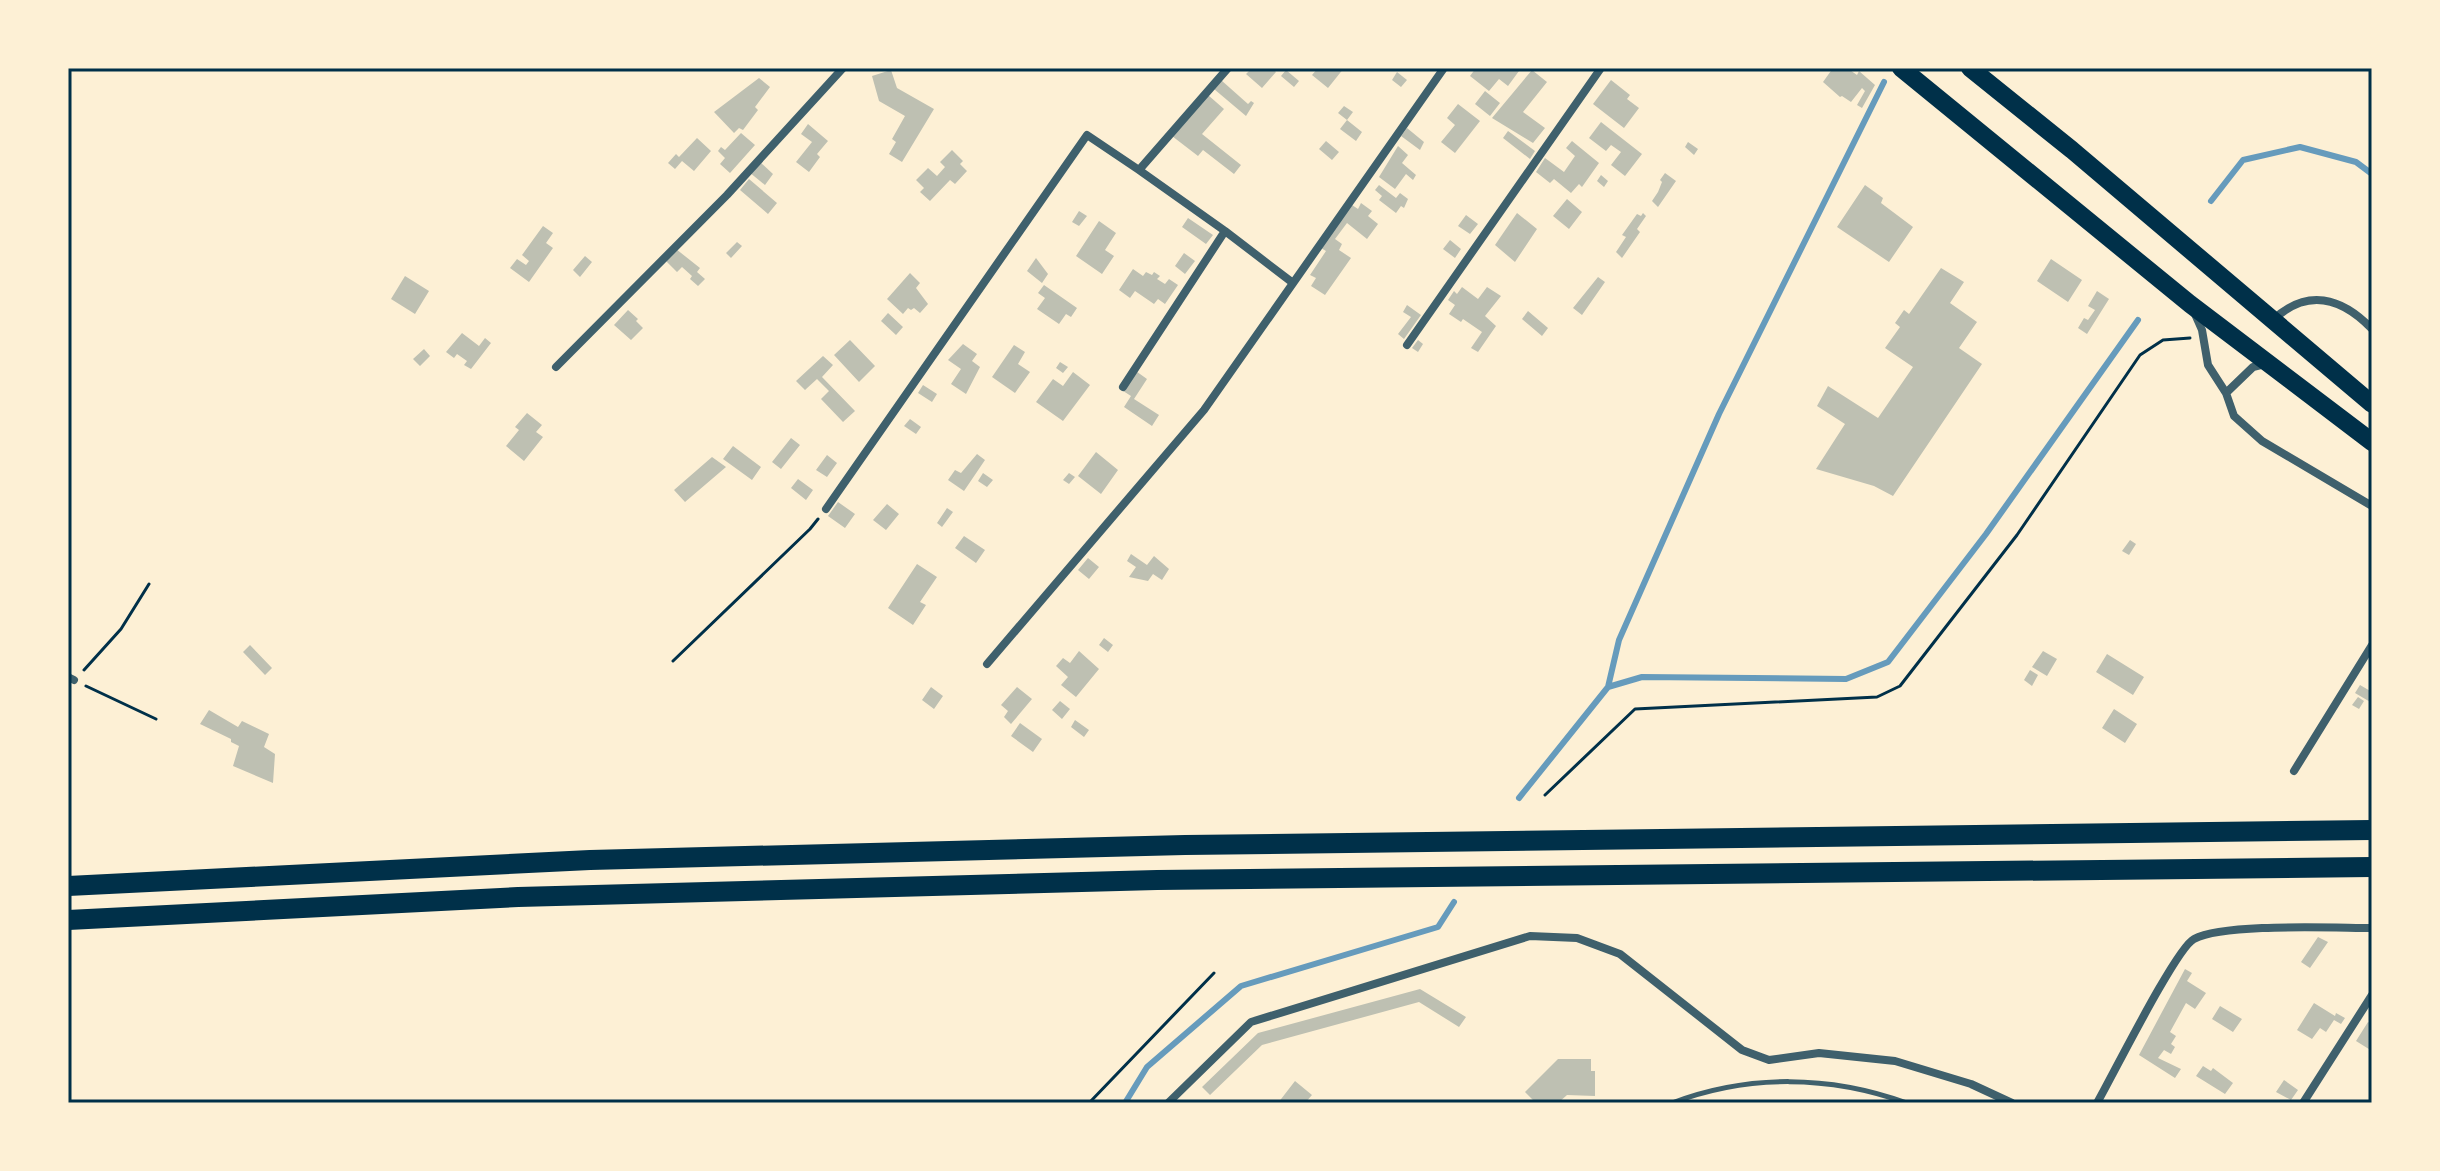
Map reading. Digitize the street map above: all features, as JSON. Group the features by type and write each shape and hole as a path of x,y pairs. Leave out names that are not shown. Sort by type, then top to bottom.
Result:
{"highway":[{"path":"68,886 590,860 1185,845 2372,830"},
{"path":"68,920 518,897 1157,880 2372,867"}],"main road":[{"path":"1901,68 2190,304 2372,442"},
{"path":"1970,68 2072,150 2372,404"}],"street":[{"path":"556,367 727,195 843,68"},
{"path":"1139,170 1228,68"},
{"path":"987,664 1204,410 1444,68"},
{"path":"1407,345 1601,68"},
{"path":"826,509 1087,135 1225,231 1293,283"},
{"path":"1123,387 1225,231"},
{"path":"2272,321 2287,307 2313,298 2335,302 2372,329"},
{"path":"2190,304 2203,337 2208,365 2226,393 2234,416 2262,441 2372,506"},
{"path":"2226,393 2253,367 2268,364"},
{"path":"2294,771 2372,645"},
{"path":"2097,1103 2173,964 2192,939 2222,931 2372,928"},
{"path":"1168,1103 1251,1022 1530,936 1577,938 1620,954 1742,1050 1769,1060 1819,1053 1895,1061 1971,1084 2012,1103"},
{"path":"2303,1103 2372,995"}],"lane":[{"path":"1672,1103 1703,1091 1760,1081 1825,1083 1885,1095 1907,1103"}],"path":[{"path":"1545,795 1635,709 1877,697 1900,686 2017,535 2140,355 2163,340 2203,337"},
{"path":"673,661 810,529 826,509"},
{"path":"149,584 121,629 98,658 71,678 156,719"},
{"path":"1089,1103 1214,973"}],"building":[{"path":"1252,68 1272,68 1276,72 1262,88 1246,74"},
{"path":"1318,68 1344,68 1328,88 1312,75"},
{"path":"1476,68 1515,68 1519,71 1508,86 1499,79 1489,91 1470,76"},
{"path":"1833,68 1847,68 1857,75 1859,71 1875,85 1862,108 1857,105 1865,91 1862,88 1851,102 1823,82"},
{"path":"891,70 897,88 934,109 902,162 889,154 896,142 892,139 905,116 879,101 872,76"},
{"path":"1286,70 1299,81 1294,87 1281,76"},
{"path":"1532,70 1547,82 1523,112 1545,128 1533,143 1492,118"},
{"path":"1397,72 1407,80 1401,87 1392,80"},
{"path":"759,78 770,87 743,130 739,128 734,133 714,112"},
{"path":"1221,80 1248,104 1251,101 1254,103 1246,116 1214,89"},
{"path":"1611,80 1630,95 1627,99 1639,108 1624,128 1593,104"},
{"path":"1485,91 1500,103 1490,116 1475,104"},
{"path":"1208,95 1224,109 1202,134 1241,165 1234,174 1203,150 1198,156 1172,136"},
{"path":"1458,104 1480,121 1455,153 1441,142 1455,125 1447,118"},
{"path":"1344,106 1353,112 1347,120 1338,113"},
{"path":"1347,120 1362,132 1356,141 1340,129"},
{"path":"1601,122 1642,154 1625,176 1611,165 1621,152 1611,145 1606,151 1589,138"},
{"path":"808,124 828,141 817,154 820,157 809,172 796,162 812,142 801,134"},
{"path":"1407,128 1424,142 1420,150 1401,136"},
{"path":"1508,131 1535,151 1530,159 1503,138"},
{"path":"741,133 755,145 730,173 720,164 725,158 718,151 721,147 725,150"},
{"path":"697,138 711,151 694,171 682,161 675,169 668,163 676,154 679,157"},
{"path":"1326,141 1339,152 1332,160 1319,149"},
{"path":"1572,141 1599,163 1582,187 1579,184 1571,193 1554,179 1550,183 1536,172 1545,158 1564,172 1575,156 1566,148"},
{"path":"1688,142 1698,149 1694,155 1685,147"},
{"path":"1398,146 1408,155 1402,163 1416,175 1413,180 1406,174 1395,189 1379,177"},
{"path":"952,150 963,161 960,164 967,171 955,184 950,180 930,201 920,192 924,188 916,180 928,168 937,176 945,167 940,162"},
{"path":"759,161 773,174 765,185 749,172"},
{"path":"1665,173 1676,181 1658,207 1652,201"},
{"path":"1601,175 1608,181 1604,187 1597,181"},
{"path":"749,179 777,203 768,214 740,190"},
{"path":"1379,185 1396,198 1400,193 1408,199 1404,208 1401,206 1396,213 1379,200 1382,196 1375,190"},
{"path":"1865,185 1883,198 1881,203 1913,227 1889,262 1837,227"},
{"path":"1567,199 1582,212 1569,229 1553,216"},
{"path":"1361,203 1372,211 1368,216 1378,224 1367,239 1347,223 1335,239 1342,244 1339,250 1351,258 1325,295 1311,286 1316,278 1310,275 1326,251 1321,248 1352,205 1358,209"},
{"path":"1079,211 1087,216 1079,226 1072,222"},
{"path":"1517,213 1537,229 1515,262 1495,245"},
{"path":"1643,213 1646,216 1637,229 1640,232 1622,258 1616,252 1626,237 1622,235 1637,214 1641,216"},
{"path":"1466,215 1478,224 1470,234 1458,226"},
{"path":"1188,218 1213,235 1206,244 1182,227"},
{"path":"1099,221 1116,233 1105,250 1114,256 1102,274 1076,256"},
{"path":"543,226 553,233 546,243 553,248 529,282 510,268 517,259 526,265 529,261 522,255"},
{"path":"1450,240 1461,249 1455,258 1443,249"},
{"path":"737,242 742,246 731,258 726,253"},
{"path":"676,249 700,268 697,272 705,279 698,286 682,267 677,272 666,261"},
{"path":"1184,253 1195,261 1185,274 1175,266"},
{"path":"585,256 592,262 580,277 573,270"},
{"path":"1036,258 1048,274 1042,283 1027,271"},
{"path":"2051,259 2082,280 2068,302 2037,281"},
{"path":"1941,268 1964,282 1950,303 1977,322 1959,348 1982,364 1893,496 1874,486 1816,469 1845,424 1817,406 1828,386 1878,418 1913,367 1885,348 1900,327 1895,323 1904,310 1909,314"},
{"path":"1133,269 1143,276 1146,272 1152,275 1154,272 1160,276 1157,279 1165,284 1169,279 1178,285 1165,304 1158,299 1154,304 1135,291 1130,298 1119,290"},
{"path":"910,273 920,283 916,288 928,304 920,313 908,308 903,314 887,299"},
{"path":"405,276 429,291 415,314 391,299"},
{"path":"1598,277 1605,282 1582,315 1573,308"},
{"path":"1044,285 1077,308 1071,317 1066,314 1059,324 1037,309 1045,298 1038,293"},
{"path":"1462,287 1478,299 1487,287 1501,296 1485,316 1496,326 1478,352 1471,348 1482,332 1449,314 1455,305 1448,300 1454,291 1457,294"},
{"path":"2097,291 2109,299 2087,334 2078,328 2084,318 2088,320 2095,310 2088,306"},
{"path":"1407,305 1421,315 1404,339 1398,334 1411,317 1403,312"},
{"path":"628,310 643,328 631,340 614,325"},
{"path":"1528,311 1548,328 1542,336 1522,319"},
{"path":"888,313 903,327 896,335 881,321"},
{"path":"462,333 479,346 485,338 491,343 471,369 464,365 467,361 457,354 454,358 446,352"},
{"path":"850,340 875,366 859,382 834,355"},
{"path":"1418,340 1423,344 1418,352 1412,348"},
{"path":"963,344 977,354 972,361 980,367 966,394 951,384 961,369 948,360"},
{"path":"1014,345 1025,352 1018,364 1030,372 1015,393 992,377"},
{"path":"424,349 430,356 420,366 413,359"},
{"path":"823,356 833,365 822,377 855,411 843,422 821,399 829,391 817,379 805,390 796,381"},
{"path":"1060,362 1068,367 1063,373 1056,368"},
{"path":"1133,369 1147,379 1134,399 1159,415 1152,426 1124,407 1131,396 1120,389"},
{"path":"1073,372 1090,385 1063,421 1036,402 1053,379 1063,386"},
{"path":"923,385 937,394 932,402 918,393"},
{"path":"527,413 542,425 536,432 543,437 524,461 506,446 519,430 515,427"},
{"path":"910,419 921,427 916,434 904,426"},
{"path":"791,438 800,445 781,469 772,462"},
{"path":"733,446 761,467 752,480 723,459"},
{"path":"1096,452 1118,470 1101,494 1078,476"},
{"path":"977,454 985,460 964,491 948,480 955,470 961,473"},
{"path":"827,455 837,463 827,477 816,470"},
{"path":"712,457 726,467 685,502 674,490"},
{"path":"983,473 993,480 987,487 978,481"},
{"path":"1069,473 1075,477 1069,484 1063,480"},
{"path":"798,479 813,490 806,500 791,488"},
{"path":"838,502 855,514 845,528 828,516"},
{"path":"887,504 899,514 886,530 873,520"},
{"path":"947,508 953,512 942,527 937,523"},
{"path":"964,536 985,550 976,563 955,548"},
{"path":"2130,540 2136,544 2129,555 2122,551"},
{"path":"1131,554 1147,565 1154,556 1169,569 1162,580 1153,574 1148,581 1129,577 1136,567 1127,561"},
{"path":"1088,558 1099,567 1089,579 1078,570"},
{"path":"917,564 937,577 920,602 926,605 913,625 888,608"},
{"path":"1104,638 1113,645 1108,652 1099,645"},
{"path":"250,645 272,668 265,675 243,652"},
{"path":"1079,651 1099,669 1076,697 1061,685 1068,677 1056,666 1063,658 1070,663"},
{"path":"2043,651 2057,659 2047,676 2032,667"},
{"path":"2107,654 2144,677 2133,695 2096,672"},
{"path":"2030,670 2038,675 2032,686 2024,680"},
{"path":"2360,685 2372,692 2372,703 2355,693"},
{"path":"931,687 943,696 934,709 922,700"},
{"path":"1017,687 1032,699 1011,724 1004,717 1008,711 1001,705"},
{"path":"2358,697 2364,701 2359,709 2352,705"},
{"path":"1060,701 1070,709 1062,719 1052,710"},
{"path":"2114,709 2137,724 2125,743 2102,728"},
{"path":"209,710 238,727 242,721 269,734 264,747 275,754 273,783 233,766 239,746 200,724"},
{"path":"1075,720 1089,730 1084,737 1071,727"},
{"path":"1020,723 1042,739 1033,752 1011,736"},
{"path":"2318,937 2328,942 2310,968 2301,962"},
{"path":"2185,969 2192,973 2187,981 2206,993 2195,1009 2186,1003 2170,1032 2176,1036 2171,1044 2175,1047 2171,1054 2164,1050 2158,1058 2181,1069 2175,1078 2139,1055"},
{"path":"1420,989 1466,1017 1459,1027 1419,1002 1262,1045 1210,1095 1202,1087 1258,1033"},
{"path":"2314,1003 2335,1016 2336,1013 2345,1018 2341,1024 2334,1020 2326,1032 2320,1028 2312,1039 2297,1030"},
{"path":"2220,1006 2242,1019 2233,1032 2212,1019"},
{"path":"2368,1022 2372,1024 2372,1051 2356,1041"},
{"path":"1558,1059 1591,1059 1591,1071 1595,1071 1595,1096 1567,1095 1558,1103 1536,1103 1525,1092"},
{"path":"2203,1066 2211,1071 2213,1068 2233,1083 2225,1094 2196,1076"},
{"path":"2284,1080 2298,1090 2291,1100 2276,1092"},
{"path":"1295,1081 1312,1095 1305,1103 1278,1103"}],"waterway":[{"path":"1608,687 1619,640 1719,414 1884,82"},
{"path":"2211,201 2243,160 2300,147 2356,162 2372,174"},
{"path":"1519,798 1608,687 1642,677 1846,679 1888,662 1986,534 2138,320"},
{"path":"1125,1103 1147,1067 1241,986 1438,927 1454,902"}]}
